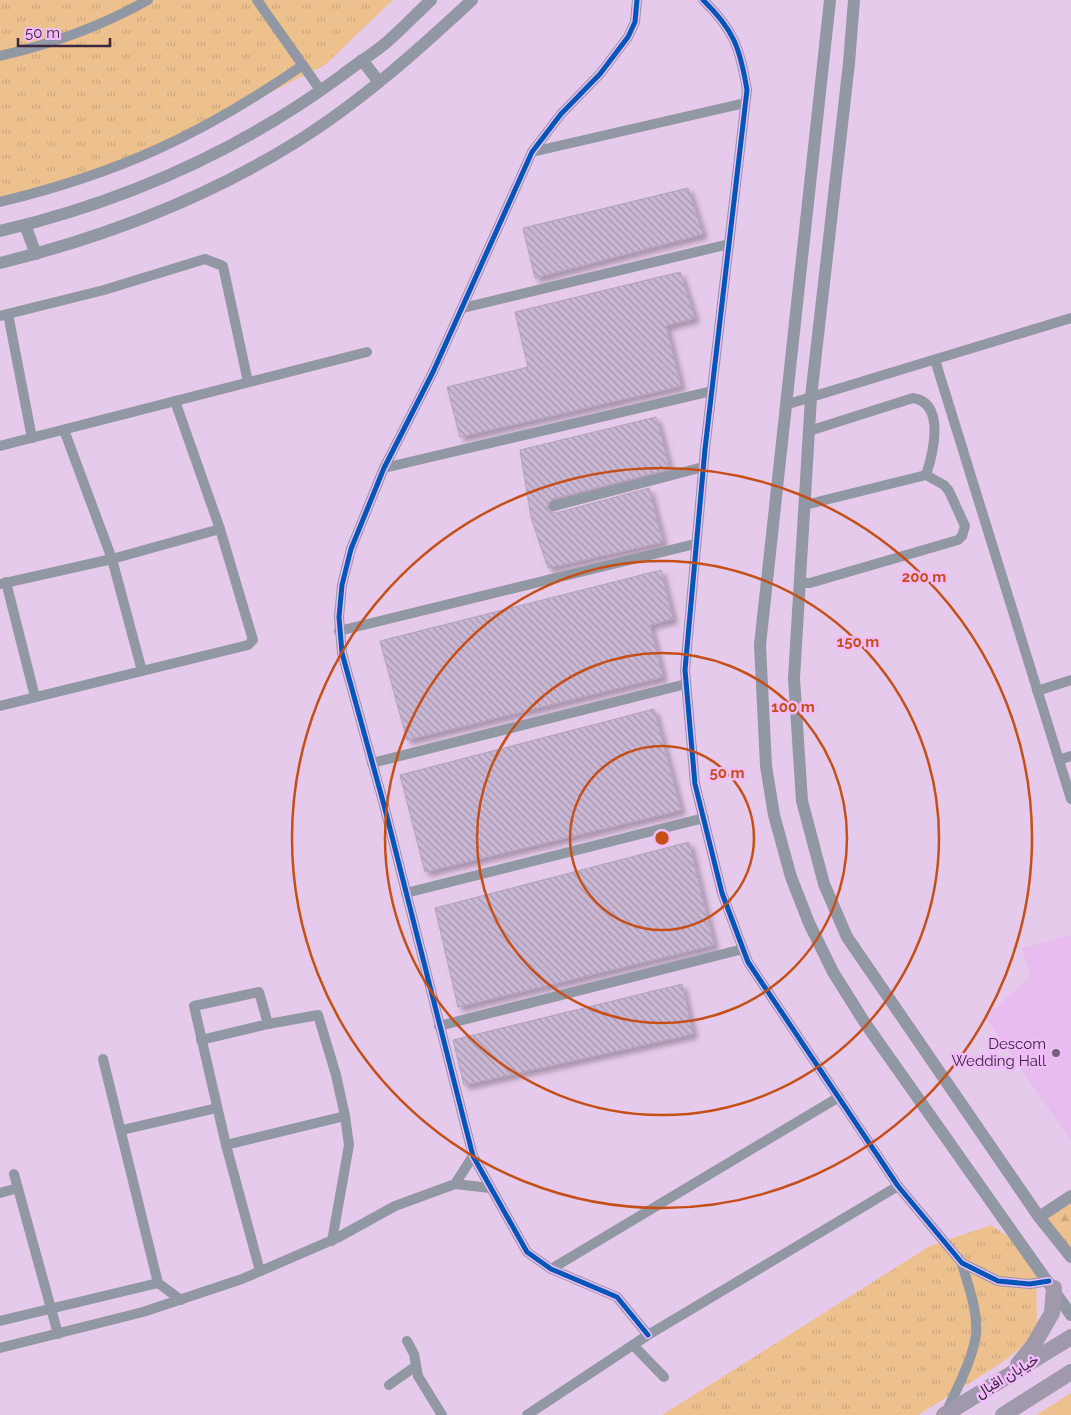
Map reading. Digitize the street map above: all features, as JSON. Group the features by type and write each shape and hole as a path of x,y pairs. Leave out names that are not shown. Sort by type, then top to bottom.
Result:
{"main road":[{"path":"1008,1375 1033,1346 1052,1313 1052,1285"},
{"name":"خیابان اقبال","path":"944,1415 1071,1337"},
{"name":"خیابان اقبال","path":"1003,1415 1071,1372"}],"street":[{"path":"0,56 30,50 71,35 114,18 148,0"},
{"path":"257,0 321,91"},
{"path":"0,231 46,220 162,180 231,146 304,104 386,42 431,0"},
{"path":"0,263 36,254 176,205 293,144 379,82 472,0"},
{"path":"637,0 635,22 628,37 600,74 561,114 532,152 463,308 384,468 351,549 342,585 339,631 342,654 406,893 473,1156 527,1252 551,1269 617,1297 648,1334"},
{"path":"703,0 722,18 732,33 743,68 747,90 703,467 685,670 695,784 722,893 748,962 898,1186 962,1263 998,1281 1052,1285"},
{"path":"830,0 760,646 766,766 774,815 791,877 809,922 833,972 865,1023 1052,1285 1071,1315"},
{"path":"854,0 850,63 811,397 794,678 802,801 824,884 846,937 1039,1217 1071,1257"},
{"path":"362,60 379,82"},
{"path":"0,202 54,189 98,175 159,151 233,112 302,65"},
{"path":"532,152 745,103"},
{"path":"25,225 36,254"},
{"path":"463,308 729,244"},
{"path":"32,438 4,315 104,290 205,259 223,266 248,382"},
{"path":"785,405 1071,318"},
{"path":"0,446 367,352"},
{"path":"935,360 1071,799"},
{"path":"384,468 712,390"},
{"path":"809,430 913,398 921,399 926,403 935,426 935,443 926,475"},
{"path":"0,706 248,645 253,640 220,529 175,401"},
{"path":"64,430 112,559 142,671"},
{"path":"554,506 703,467"},
{"path":"800,583 810,583 958,540 962,536 965,526 944,485 926,475 804,505"},
{"path":"35,697 3,583 112,559 220,529"},
{"path":"339,631 695,544"},
{"path":"1037,691 1071,680"},
{"path":"372,763 686,684"},
{"path":"1059,760 1071,756"},
{"path":"406,893 704,818"},
{"path":"440,1026 743,949"},
{"path":"260,1271 226,1146 194,1006 259,992 268,1024"},
{"path":"201,1040 268,1024 318,1015 336,1075 349,1145 334,1239"},
{"path":"103,1059 122,1130 158,1283 181,1300"},
{"path":"551,1269 839,1097"},
{"path":"122,1130 217,1108"},
{"path":"226,1146 345,1116"},
{"path":"455,1184 473,1156"},
{"path":"14,1174 58,1334"},
{"path":"0,1348 143,1312 181,1300 260,1271 334,1239 395,1206 455,1184 490,1188"},
{"path":"527,1415 648,1334 898,1186"},
{"path":"0,1193 18,1188"},
{"path":"1039,1217 1071,1196"},
{"path":"944,1415 965,1370 976,1335 975,1309 962,1263"},
{"path":"0,1321 158,1283"},
{"path":"407,1341 414,1354 418,1376 442,1415"},
{"path":"633,1345 664,1377"},
{"path":"389,1385 416,1366"}],"shaded area":[{"path":"1071,935 1071,1141 985,1017 1030,977 1022,948"}],"green space":[{"path":"0,0 393,0 325,65 172,142 0,203"},
{"path":"1071,1197 1071,1257 1039,1217"},
{"path":"991,1225 1036,1256 1037,1335 1000,1364 918,1415 662,1415 930,1246"},
{"path":"1071,1393 1071,1415 1036,1415"}],"building":[{"path":"688,188 703,234 535,278 523,228"},
{"path":"680,272 695,318 666,326 681,386 460,437 447,387 528,367 515,312"},
{"path":"656,417 670,469 552,499 547,507 550,511 556,513 649,488 663,542 548,568 531,517 520,450"},
{"path":"661,570 673,619 650,625 663,677 407,740 380,641"},
{"path":"654,709 681,810 425,872 400,775"},
{"path":"689,842 714,945 458,1007 435,908"},
{"path":"682,984 693,1034 464,1085 453,1040"}],"cycle path":[{"path":"637,0 635,22 628,37 600,74 561,114 532,152 433,372 384,468 351,549 342,585 339,617 342,653 384,805 473,1156 527,1252 551,1269 617,1297 648,1335"},
{"path":"703,0 722,21 734,40 742,62 747,90 705,449 685,670 695,784 722,893 748,962 898,1186 962,1263 998,1281 1030,1284 1049,1281"}],"place":[{"name":"Descom Wedding Hall","path":"1056,1053"}]}
